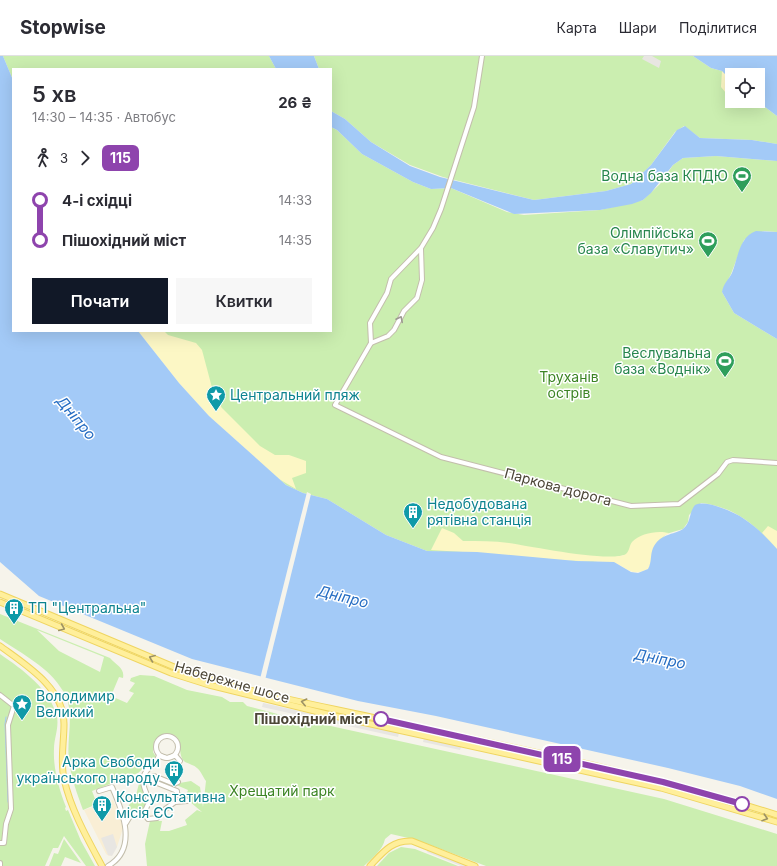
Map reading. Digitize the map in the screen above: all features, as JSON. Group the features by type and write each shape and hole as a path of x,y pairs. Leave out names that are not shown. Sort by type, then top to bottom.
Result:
{"main road":[{"name":"Набережне шосе","path":"0,594 179,669 204,677 331,708 663,782 777,815"},
{"name":"Набережне шосе","path":"0,602 171,673 209,685 333,716 661,788 777,822"},
{"path":"0,646 40,677 58,700 63,716 61,760 66,788 75,813 102,866"},
{"path":"370,866 392,844 401,841 412,841 475,866"}],"street":[{"path":"421,248 422,280 417,298 404,310 394,330 388,336 371,343 370,322 387,293 391,279 421,248 433,228 445,201 474,108 482,56"},
{"name":"Паркова дорога","path":"371,343 335,405 441,457 631,506 679,504 718,474 726,462 733,460 777,463"},
{"path":"0,695 14,706 8,725 11,809 7,819 4,842 0,843"},
{"path":"163,737 170,737 176,741 178,748 174,756 163,757 156,748 158,742 163,737"},
{"path":"175,755 180,761 169,772 178,782 174,784 154,776 152,781 177,791 177,794 187,801 176,802 154,820 148,819 144,813 149,802 143,777 150,767 158,760 163,757 175,755"},
{"path":"99,791 112,787 126,824"},
{"path":"108,866 116,862 122,855 126,824 132,812 144,813"}],"shaded area":[{"path":"644,56 652,56 661,61 659,68 642,59"},
{"path":"263,703 399,733 398,737 262,707"},
{"path":"424,738 461,747 460,750 423,742"},
{"path":"113,800 124,825 117,847 112,855 109,856 106,854 84,810"},
{"path":"113,834 117,847 112,856 108,855 101,838"},
{"path":"428,849 472,866 461,866 427,852"}],"green space":[{"path":"3,56 269,56 275,68 12,68 12,78"},
{"path":"314,56 693,56 711,68 722,71 725,74 725,108 765,107 777,116 777,144 752,140 700,138 684,126 675,132 651,165 631,184 606,191 534,200 443,177 410,165 371,142 345,119 332,112 332,68 319,68"},
{"name":"Труханів острів","path":"332,128 337,130 362,154 413,182 431,189 451,188 507,212 524,215 600,210 643,200 660,184 673,165 683,158 716,156 777,161 777,232 764,231 744,240 731,274 722,292 734,313 777,339 777,549 743,518 724,508 701,503 689,515 688,522 683,529 666,534 652,549 593,562 427,551 386,535 327,499 303,493 286,485 233,436 139,332 332,332"},
{"name":"Хрещатий парк","path":"0,614 110,658 120,667 123,672 123,678 119,677 111,696 127,703 134,693 129,691 135,683 130,681 131,678 140,675 154,676 187,690 222,697 230,702 243,702 247,706 285,716 664,799 777,834 777,866 486,866 417,840 391,834 385,839 379,851 364,866 147,866 145,844 150,821 162,821 160,831 169,831 187,825 185,820 197,810 202,812 177,791 186,795 188,790 174,784 191,781 200,787 203,807 206,781 201,772 193,765 185,762 182,758 180,744 176,736 171,734 163,734 154,741 153,752 156,757 138,773 92,791 97,804 83,810 74,785 70,767 68,751 70,716 67,699 57,682 43,668 0,639","holes":["37,630 104,657 100,672 59,651"]},
{"path":"0,654 26,673 42,689 54,707 57,717 57,729 54,745 54,756 59,786 66,811 68,810 81,841 95,866 86,866 64,836 58,848 53,848 45,866 0,866"},
{"path":"146,770 143,777 149,799 144,809 134,809 131,811 127,808 136,795 141,776"},
{"path":"64,839 81,863 65,857 61,866 49,866 54,853 58,854"},
{"path":"401,847 415,849 458,866 377,866 389,853"}],"sand":[{"path":"722,71 725,74 725,92 721,87"},
{"name":"Центральний пляж","path":"139,332 165,332 168,335 196,343 202,350 215,399 222,408 260,446 275,455 289,455 306,461 306,473 292,478 296,489 279,479 209,416 179,383"},
{"path":"768,526 777,531 777,549 762,533"},
{"path":"442,528 454,533 463,541 503,542 569,553 604,556 626,554 632,542 644,534 655,532 669,533 662,537 655,546 651,564 648,569 641,572 635,572 618,564 608,562 431,550"}],"water":[{"name":"Дніпро","path":"0,56 3,56 12,78 12,332 139,332 179,383 209,416 286,485 303,493 327,499 386,535 427,551 477,552 576,561 614,562 631,572 638,573 648,569 653,548 660,539 681,530 686,526 695,505 703,503 713,505 734,513 756,528 777,549 777,799 740,786 668,768 436,716 358,701 192,659 39,596 0,562"},
{"path":"269,56 314,56 319,68 275,68"},
{"path":"693,56 777,56 777,116 765,107 765,68 725,68 725,74 722,71 711,68"},
{"path":"332,112 345,119 371,142 410,166 440,177 534,200 606,191 631,184 651,165 677,130 685,126 700,138 752,140 777,144 777,161 716,156 683,158 673,165 651,193 643,200 632,204 600,210 514,214 451,188 431,189 413,182 362,154 337,130 332,128"},
{"path":"756,231 777,232 777,339 734,313 722,292 732,273 743,243 750,234"}],"pier":[{"path":"307,492 311,494 265,680 260,679"}],"waterway":[{"path":"6,717 8,802"}],"bus line":[{"name":"115","path":"381,719 663,782 742,804"}],"place":[{"name":"Водна база КПДЮ","path":"742,193"},
{"name":"Олімпійська база «Славутич»","path":"708,258"},
{"name":"Веслувальна база «Воднік»","path":"725,378"},
{"name":"Центральний пляж","path":"216,412"},
{"name":"Недобудована рятівна станція","path":"413,529"},
{"name":"ТП \"Центральна\"","path":"14,625"},
{"name":"Пішохідний міст","path":"381,719"},
{"name":"Володимир Великий","path":"22,721"},
{"name":"Арка Свободи українського народу","path":"174,787"},
{"name":"Консультативна місія ЄС","path":"102,822"}]}
